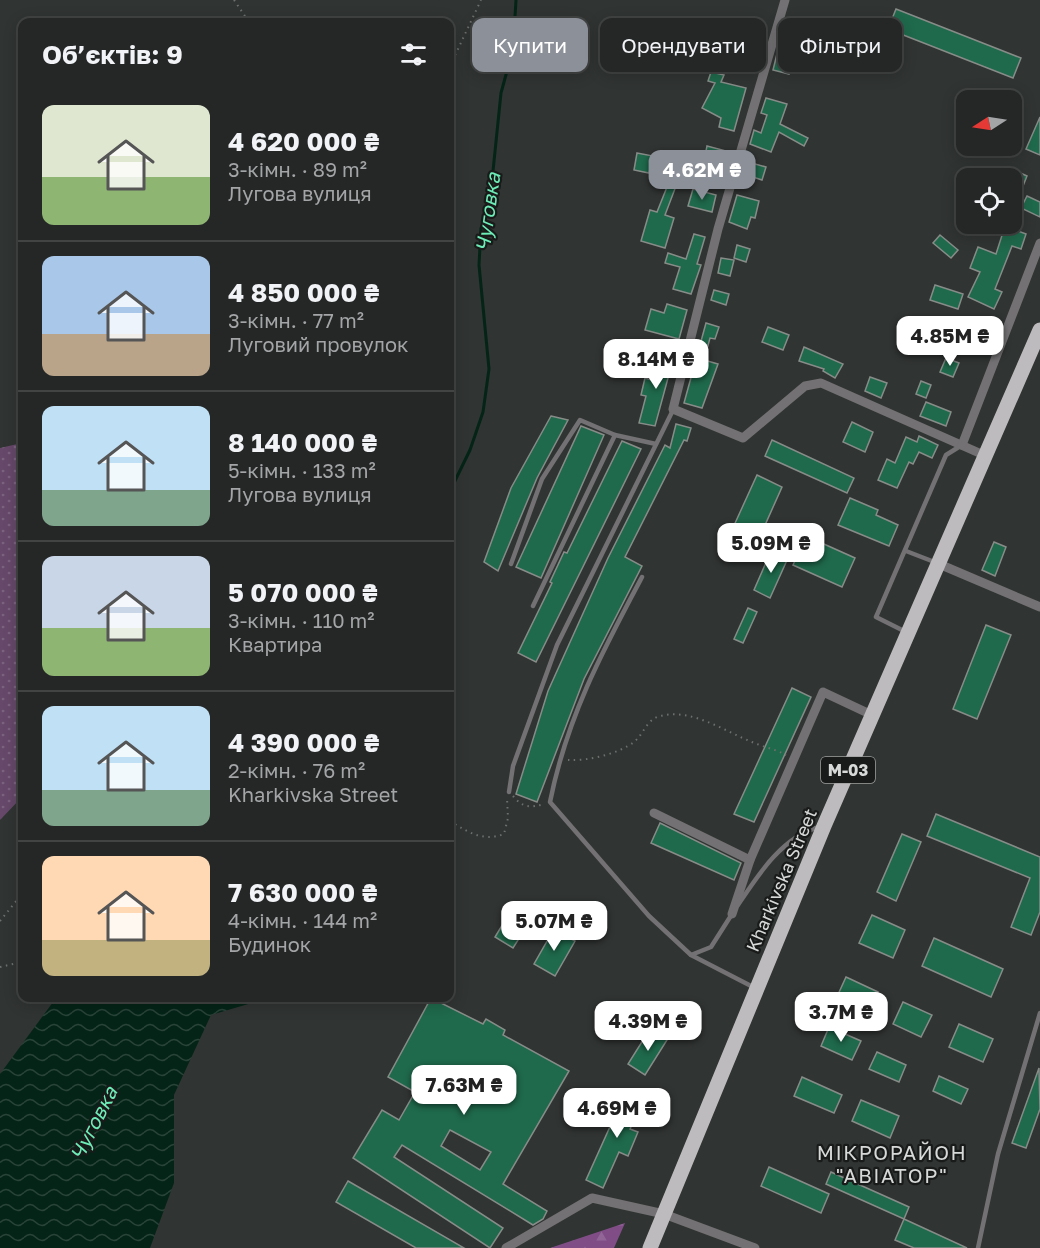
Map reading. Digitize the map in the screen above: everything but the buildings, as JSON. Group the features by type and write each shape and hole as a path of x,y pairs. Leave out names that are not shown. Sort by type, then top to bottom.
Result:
{"highway":[{"name":"Kharkivska Street","path":"650,1248 872,715 1040,330"}],"street":[{"path":"785,0 718,229 673,409 743,438 806,386 821,383 986,456"},
{"path":"962,445 1040,243"},
{"path":"939,564 1040,607"},
{"path":"732,914 750,860 823,692 872,715"},
{"path":"654,813 750,860"},
{"path":"506,1248 592,1198 664,1214 733,1244 755,1248"}],"lane":[{"path":"509,792 513,766 557,645 673,409"},
{"path":"511,564 542,479 580,420 615,435 656,444"},
{"path":"533,606 615,435"},
{"path":"909,633 876,617 946,455 962,445"},
{"path":"906,551 939,564"},
{"path":"642,576 590,676 559,759 550,802 649,916 691,955 757,989"},
{"path":"691,955 711,947 751,886 782,847 810,830 825,826"},
{"path":"978,1248 998,1154 1040,1013"}],"path":[{"path":"234,0 246,18"},
{"path":"454,57 481,0"},
{"path":"559,759 581,761 614,752 634,742 646,725 659,716 681,716 708,722 794,759"},
{"path":"509,792 519,804 531,808 550,802"},
{"path":"454,823 475,836 492,838 504,834 508,818 506,804 509,792"},
{"path":"0,921 18,899"},
{"path":"0,967 18,963"}],"green space":[{"path":"625,1223 614,1248 550,1248"}],"shaded area":[{"path":"18,444 18,801 0,820 0,448"}],"water":[{"path":"53,1002 255,1002 211,1015 174,1095 174,1183 150,1248 0,1248 0,1074"}],"waterway":[{"name":"Чуговка","path":"454,483 470,450 483,412 489,369 479,265 481,228 489,210 501,93 513,49 516,0"}],"district":[{"name":"МІКРОРАЙОН \"АВІАТОР\"","path":"892,1164"}]}
